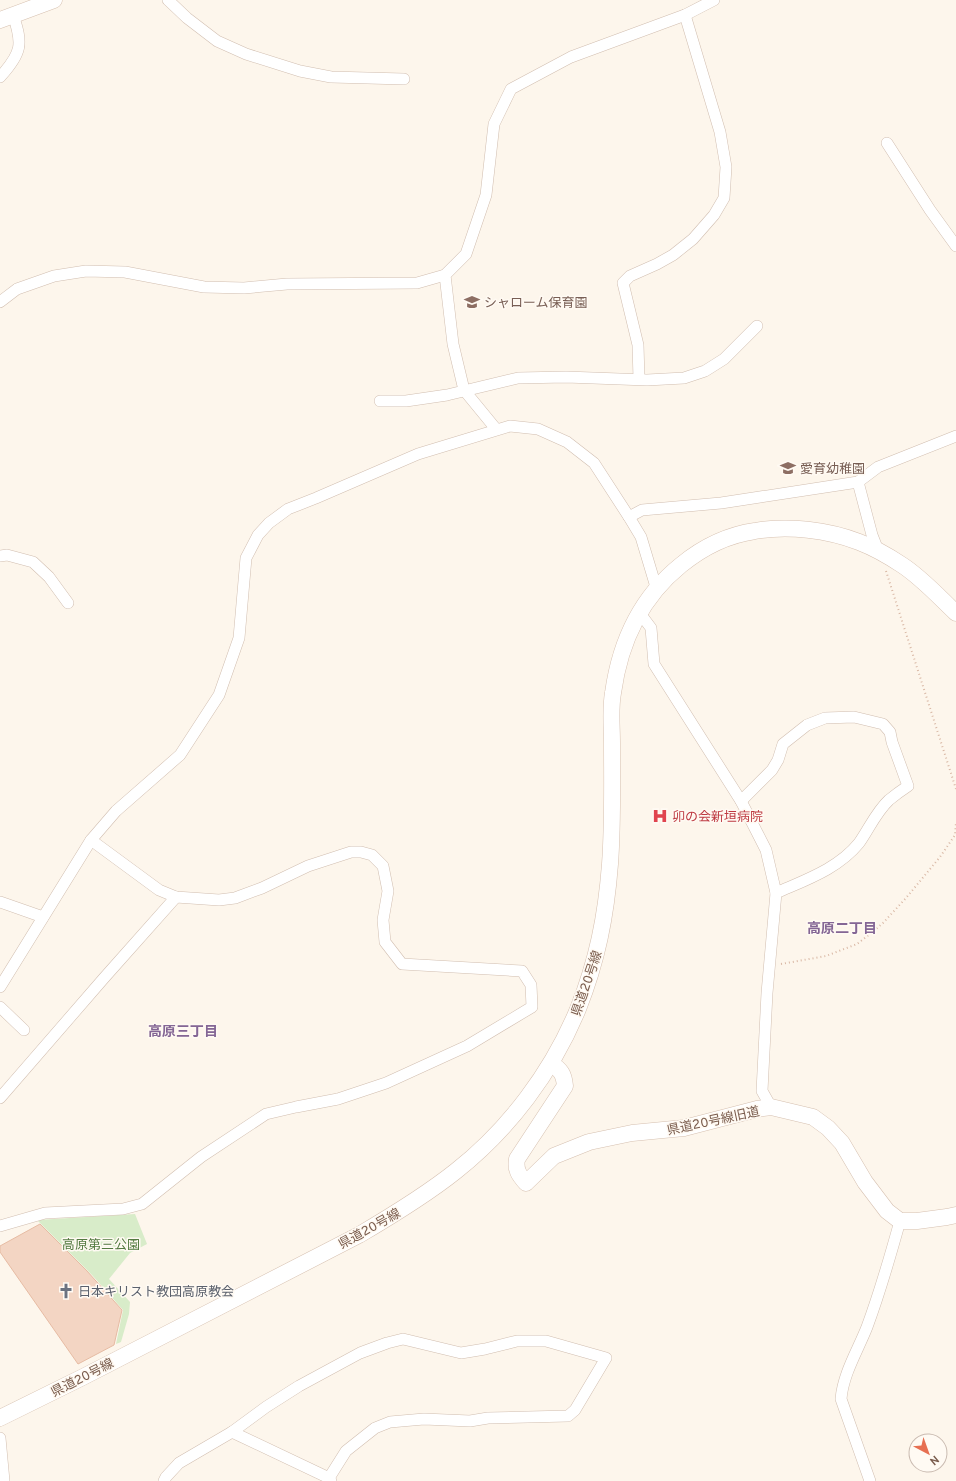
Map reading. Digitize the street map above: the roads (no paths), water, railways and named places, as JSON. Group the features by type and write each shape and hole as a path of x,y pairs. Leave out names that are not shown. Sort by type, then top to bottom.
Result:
{"main road":[{"path":"6,17 54,0"},
{"name":"県道20号線","path":"0,1418 359,1235 437,1186 476,1155 514,1114 551,1064 574,1018 588,983 597,954 602,931 610,862 612,696 624,643 639,612 656,587 672,572 707,546 740,534 768,528 786,528 821,532 859,542 904,566 956,613"},
{"name":"県道20号線旧道","path":"551,1064 560,1070 564,1077 565,1086 517,1160 516,1167 518,1174 526,1183 554,1156 589,1142 632,1133 684,1128 757,1109 771,1107 813,1117 828,1128 842,1143 865,1182 887,1211 900,1221"},
{"path":"900,1221 917,1221 956,1215"}],"street":[{"path":"168,0 187,18 218,41 246,54 300,71 332,76 404,79"},
{"path":"0,302 17,289 54,276 86,271 125,272 204,287 244,288 287,284 417,282 445,275 466,254 486,195 494,124 511,89 571,57 686,15 714,0"},
{"path":"640,379 638,345 623,283 630,276 673,255 693,239 714,215 724,198 726,167 720,132 686,15"},
{"path":"0,77 16,55 20,44 19,33 6,17"},
{"path":"887,143 930,210 956,246"},
{"path":"445,275 454,344 464,390 496,429"},
{"path":"380,401 406,400 447,394 518,378 684,378 705,371 724,359 757,326"},
{"path":"0,987 91,840 116,811 180,755 219,695 239,638 246,558 258,535 269,523 288,509 418,454 496,429 510,426 538,429 567,442 594,463 641,537 656,587"},
{"path":"629,516 642,510 721,503 858,482 878,467 956,436"},
{"path":"858,482 872,535 880,553"},
{"path":"0,556 7,555 33,562 49,577 68,603"},
{"path":"639,612 651,628 654,664 741,801 766,850 776,893 769,965 762,1091 771,1107"},
{"path":"741,801 772,770 778,760 783,744 807,725 826,718 854,717 883,724 890,732 892,742 908,786 888,801 874,818 858,843 837,864 812,878 776,893"},
{"path":"0,1226 45,1213 123,1209 142,1204 201,1157 266,1114 338,1099 386,1084 466,1046 532,1007 531,985 522,971 402,964 385,942 383,920 388,891 383,866 372,855 361,852 344,854 308,866 262,888 235,898 218,900 176,897 159,890 91,840"},
{"path":"0,1098 176,897"},
{"path":"0,902 42,917"},
{"path":"0,1007 24,1030"},
{"path":"870,1481 841,1399 842,1387 884,1278 900,1221"},
{"path":"164,1481 179,1464 232,1432 266,1407 299,1386 360,1352 387,1342 403,1339 461,1352 485,1349 517,1341 546,1341 606,1358 575,1410 568,1416 488,1418 470,1421 424,1419 390,1422 375,1428 346,1451 330,1479 232,1432"},
{"path":"0,1438 4,1481"}],"place":[{"name":"シャローム保育園","path":"472,302"},
{"name":"愛育幼稚園","path":"788,468"},
{"name":"卯の会新垣病院","path":"660,816"},
{"name":"日本キリスト教団高原教会","path":"66,1291"}],"district":[{"name":"高原二丁目","path":"842,928"},
{"name":"高原三丁目","path":"183,1031"}],"park label":[{"name":"高原第三公園","path":"101,1244"}]}
